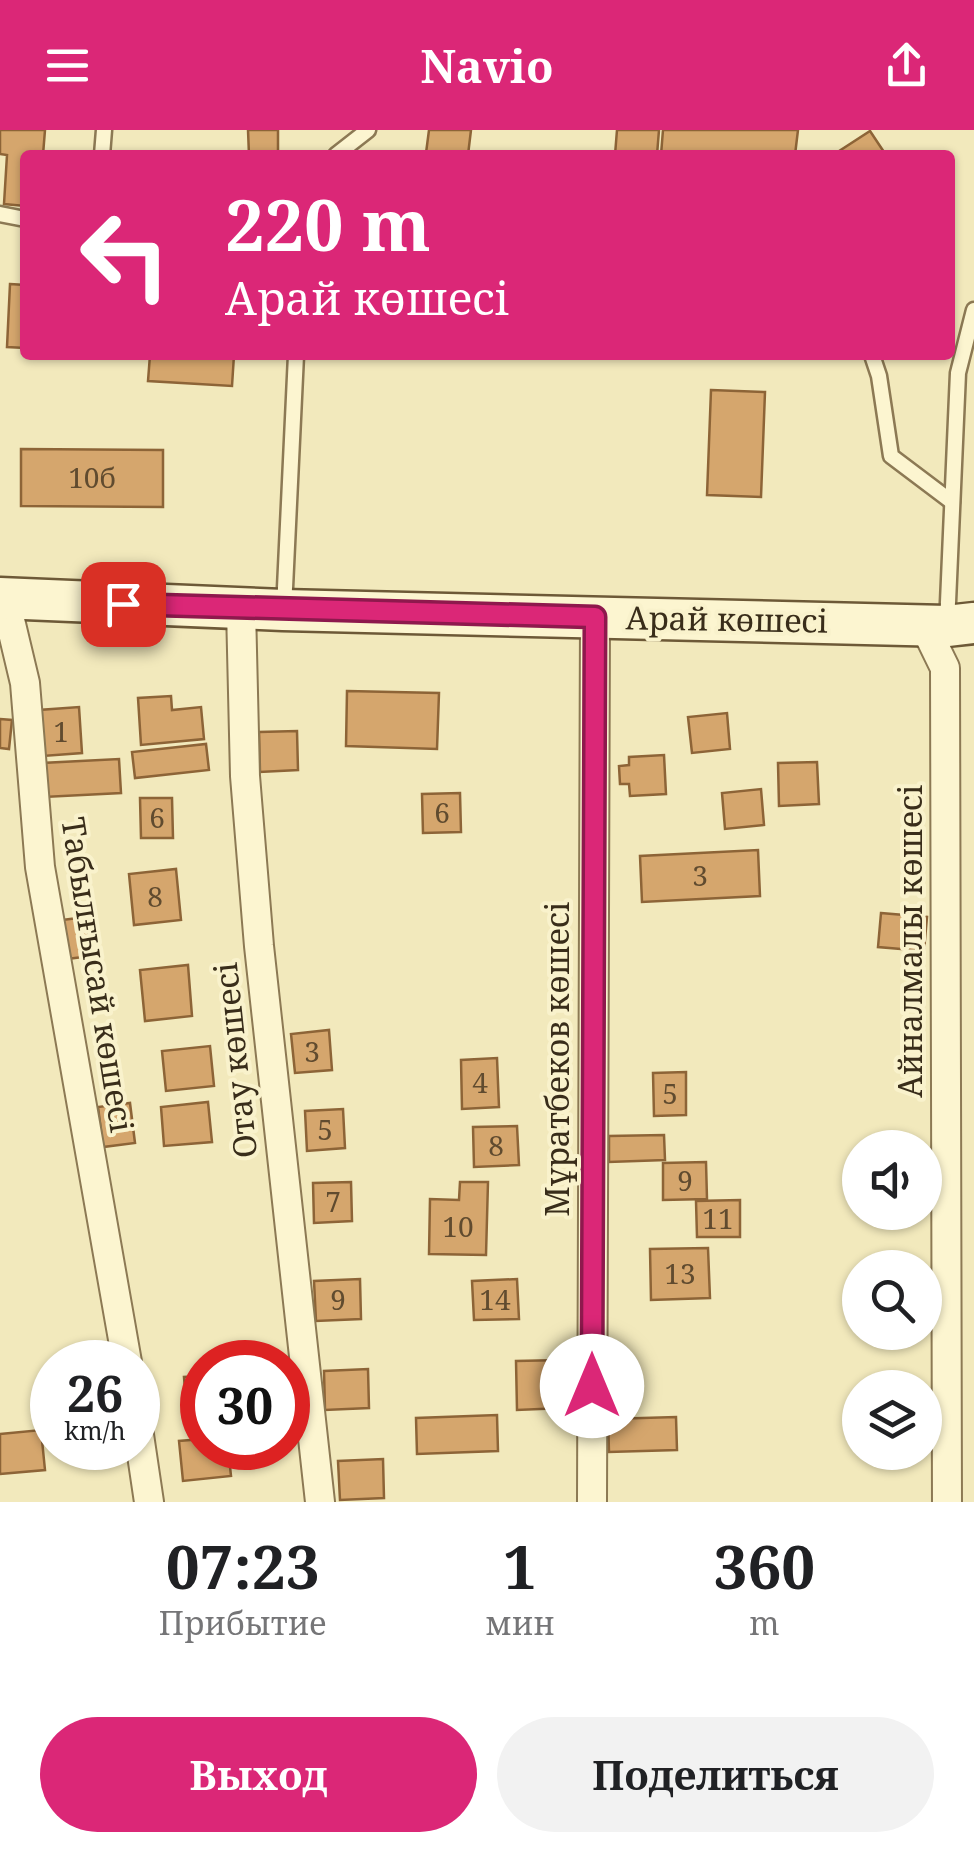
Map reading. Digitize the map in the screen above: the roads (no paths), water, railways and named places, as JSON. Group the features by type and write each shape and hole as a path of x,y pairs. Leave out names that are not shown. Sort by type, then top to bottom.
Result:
{"main road":[{"name":"Арай көшесі","path":"2,598 284,610 949,625"}],"street":[{"name":"Табылғысай көшесі","path":"2,598 24,683 40,867 122,1340"},
{"name":"Отау көшесі","path":"242,608 245,776 259,946 320,1502"},
{"name":"Мұратбеков көшесі","path":"592,1502 595,617"},
{"name":"Айналмалы көшесі","path":"947,1502 949,625"},
{"path":"145,1470 150,1502"}],"lane":[{"path":"342,150 368,130"},
{"path":"949,625 958,373 974,310"},
{"path":"284,610 296,360"},
{"path":"874,360 891,456 952,502"}]}
